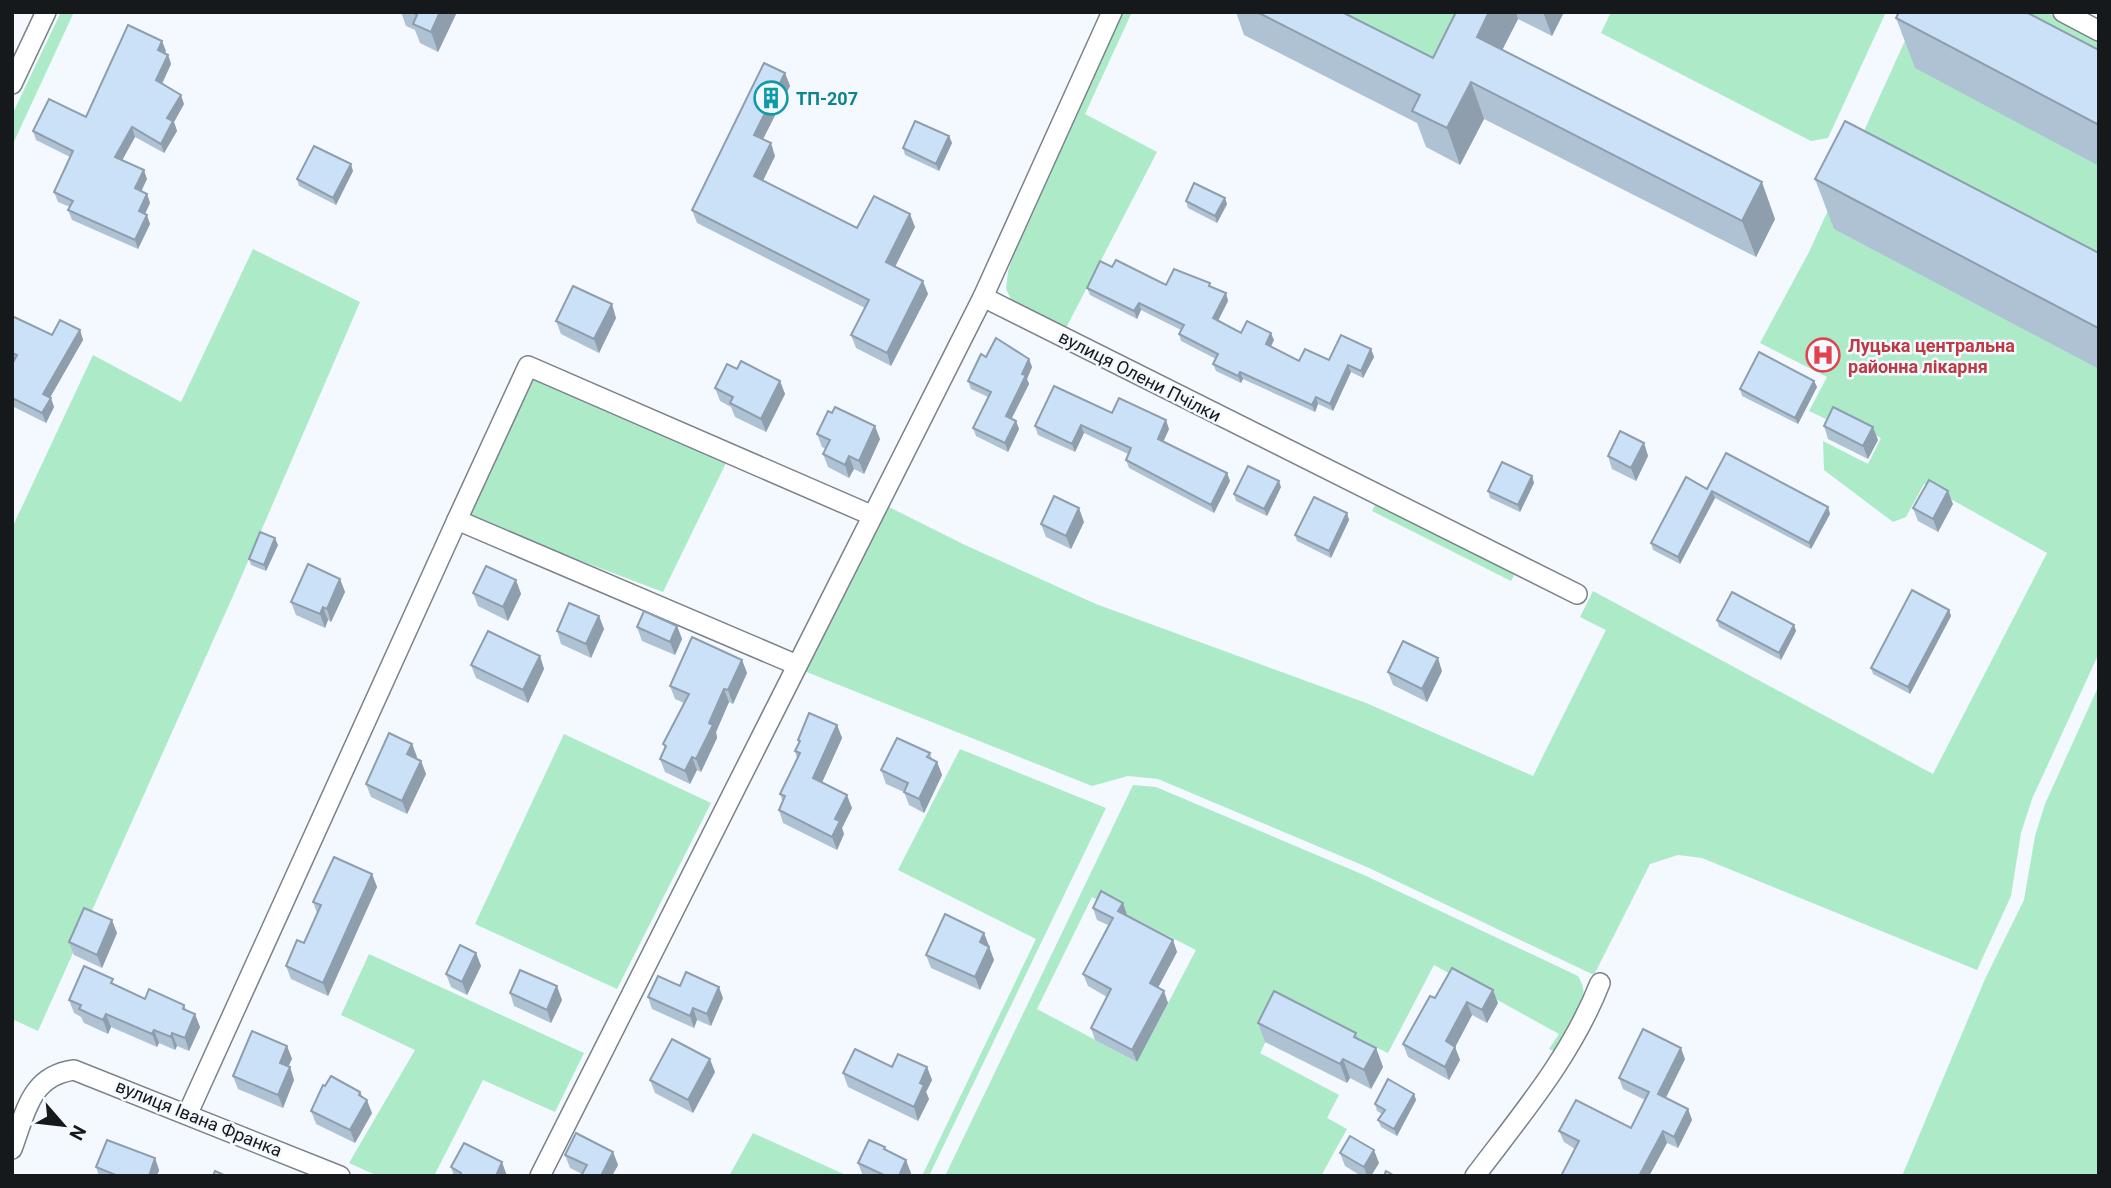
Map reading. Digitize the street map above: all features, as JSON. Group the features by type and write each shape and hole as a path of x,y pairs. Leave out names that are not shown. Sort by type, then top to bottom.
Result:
{"street":[{"path":"12,83 46,12"},
{"path":"540,1176 983,297 1112,12"},
{"path":"2063,12 2099,31"},
{"name":"вулиця Олени Пчілки","path":"983,297 1577,594"},
{"path":"188,1113 528,366 871,515"},
{"path":"457,520 797,665"},
{"path":"1475,1176 1550,1077 1587,1017 1600,982"},
{"name":"вулиця Івана Франка","path":"12,1149 39,1084 55,1072 74,1070 89,1073 340,1176"}],"green space":[{"path":"61,12 74,12 12,146 12,115"},
{"path":"1119,12 1132,12 1085,114 1157,152 1065,330 1011,299 1006,289 1008,271 1033,202"},
{"path":"1329,12 1456,12 1460,23 1444,68"},
{"path":"1611,12 1886,12 1828,138 1811,141 1601,33"},
{"path":"1918,12 2046,12 2099,40 2099,653 2032,799 2021,833 2011,896 1977,970 1702,858 1678,855 1650,864 1594,975 1367,867 1158,779 1128,776 1092,786 804,671 885,505 965,545 1096,604 1366,703 1533,776 1606,630 1580,617 1593,591 1933,774 2047,553 1924,484 1906,517 1893,522 1824,470 1823,441 1868,464 1881,438 1836,415 1832,422 1809,411 1827,377 1760,343 1809,252"},
{"path":"253,249 360,302 233,596 38,1031 12,1019 12,528 93,355 181,402"},
{"path":"532,379 726,463 663,592 468,518"},
{"path":"1378,500 1517,570 1511,581 1372,511"},
{"path":"2099,685 2099,1176 1902,1176 1985,979 2024,900 2035,836 2045,804"},
{"path":"564,734 711,803 617,989 475,924"},
{"path":"960,749 1106,808 929,1176 922,1176 1036,939 898,870"},
{"path":"1133,785 1156,787 1364,875 1578,976 1583,986 1584,996 1579,1015 1558,1053 1549,1049 1559,1034 1434,965 1388,1053 1367,1043 1363,1052 1281,1011 1260,1053 1339,1095 1327,1118 1347,1129 1321,1176 945,1176","holes":["1092,897 1196,950 1137,1062 1037,1009"]},
{"path":"369,954 584,1053 555,1112 483,1080 434,1176 378,1176 349,1163 415,1050 341,1015"},
{"path":"753,1133 848,1176 729,1176"}],"building":[{"path":"412,12 440,12 431,32 413,24 417,15"},
{"path":"1257,12 1342,12 1433,58 1456,12 1489,12 1477,37 1762,182 1742,221 1471,82 1447,128 1412,111 1420,95"},
{"path":"1899,12 2026,12 2099,50 2099,125 1896,18"},
{"path":"128,25 162,41 158,50 168,55 156,80 181,95 167,118 173,121 161,144 132,127 115,157 144,170 135,188 147,194 139,211 147,215 135,240 68,210 73,201 54,192 73,151 33,131 49,99 86,117"},
{"path":"764,63 785,73 754,135 771,143 754,176 857,228 874,196 910,214 886,262 923,281 887,353 851,335 869,300 692,210"},
{"path":"915,121 949,136 936,164 903,148"},
{"path":"1845,121 2099,253 2098,328 1815,179"},
{"path":"314,146 351,164 333,198 297,179"},
{"path":"1194,183 1225,198 1215,216 1186,201"},
{"path":"1116,260 1166,285 1174,269 1210,283 1209,286 1226,293 1213,318 1241,333 1247,321 1271,333 1266,344 1299,361 1305,349 1329,360 1341,335 1371,349 1361,371 1348,365 1330,404 1316,397 1312,405 1240,372 1238,376 1213,364 1218,354 1179,334 1184,325 1139,303 1134,311 1087,288 1100,261 1112,267"},
{"path":"573,286 612,304 594,339 556,321"},
{"path":"12,316 52,335 60,320 80,330 43,394 51,398 42,413 12,398 12,364 17,355 12,353"},
{"path":"996,338 1029,359 1022,374 1026,375 1006,416 1016,421 1005,443 973,428 991,392 968,381 981,354 986,357"},
{"path":"1759,352 1814,381 1795,418 1740,389"},
{"path":"741,361 780,381 761,419 730,403 733,397 715,388 727,364 737,369"},
{"path":"1054,386 1112,413 1119,398 1166,420 1158,439 1227,473 1211,505 1126,460 1131,448 1081,425 1072,444 1035,426"},
{"path":"835,407 875,426 859,461 849,456 845,465 823,454 830,440 817,434 828,411 832,413"},
{"path":"1833,407 1873,427 1863,446 1824,426"},
{"path":"1620,431 1644,443 1631,468 1608,456"},
{"path":"1726,453 1828,507 1809,543 1712,491 1678,557 1651,543 1686,477 1707,489"},
{"path":"1502,462 1532,476 1518,505 1488,491"},
{"path":"1248,466 1279,481 1264,509 1234,494"},
{"path":"1929,480 1948,491 1933,519 1913,508"},
{"path":"1054,496 1079,508 1066,536 1041,524"},
{"path":"1314,497 1347,513 1329,551 1295,535"},
{"path":"260,532 275,538 264,565 249,559"},
{"path":"308,564 340,579 327,609 323,607 320,614 291,602"},
{"path":"486,566 516,580 503,607 473,593"},
{"path":"1912,590 1949,610 1908,687 1871,668"},
{"path":"1732,592 1794,625 1779,653 1717,620"},
{"path":"569,603 599,616 586,644 557,631"},
{"path":"644,611 677,626 670,642 637,627"},
{"path":"488,631 540,656 523,690 471,665"},
{"path":"692,637 742,660 728,690 724,689 709,723 713,725 696,759 692,757 685,771 660,759 666,746 663,744 689,694 670,686"},
{"path":"1403,641 1438,658 1422,689 1388,672"},
{"path":"809,713 837,725 813,778 847,795 835,819 840,821 832,837 779,810 785,796 780,794 800,753 795,751"},
{"path":"389,733 412,744 407,754 421,761 402,801 366,784"},
{"path":"897,738 930,753 927,757 937,762 919,799 904,792 908,783 881,770"},
{"path":"334,857 372,874 323,983 286,966 297,940 304,943 321,905 313,902"},
{"path":"1101,891 1123,903 1118,911 1173,940 1150,983 1164,991 1132,1050 1091,1028 1111,989 1083,974 1113,918 1093,908"},
{"path":"84,908 112,920 97,955 69,942"},
{"path":"945,914 984,933 980,942 989,947 975,977 926,955"},
{"path":"460,945 476,953 462,982 446,974"},
{"path":"84,966 113,979 111,983 145,999 149,989 184,1005 183,1009 195,1014 185,1038 172,1033 171,1037 154,1030 152,1034 106,1014 103,1020 79,1009 81,1005 69,1000"},
{"path":"1452,968 1493,990 1482,1010 1467,1002 1446,1041 1455,1047 1445,1067 1403,1044 1430,996 1435,998"},
{"path":"520,970 557,986 547,1010 510,993"},
{"path":"686,972 719,987 707,1014 693,1008 690,1016 648,997 658,976 680,986"},
{"path":"1274,991 1356,1033 1354,1037 1376,1048 1364,1070 1343,1059 1340,1064 1258,1023"},
{"path":"1643,1029 1681,1048 1658,1094 1688,1109 1674,1137 1663,1131 1639,1176 1561,1176 1579,1141 1559,1131 1576,1100 1631,1128 1649,1092 1619,1078"},
{"path":"252,1031 287,1046 280,1063 290,1067 278,1095 233,1076"},
{"path":"672,1039 710,1059 688,1100 650,1080"},
{"path":"855,1049 892,1067 898,1054 927,1067 920,1083 924,1085 914,1107 843,1073"},
{"path":"331,1076 360,1092 359,1095 367,1100 350,1130 311,1111 323,1085 325,1086"},
{"path":"1388,1079 1414,1094 1394,1129 1378,1120 1385,1110 1375,1104"},
{"path":"576,1133 613,1152 601,1176 581,1176 587,1165 565,1155"},
{"path":"1350,1136 1374,1150 1364,1167 1340,1153"},
{"path":"107,1140 155,1158 149,1176 118,1176 96,1167"},
{"path":"869,1140 906,1160 899,1176 886,1176 858,1163"},
{"path":"464,1143 502,1162 496,1176 460,1176 461,1173 451,1167"},
{"path":"215,1171 226,1176 213,1176"}],"place":[{"name":"ТП-207","path":"771,98"},
{"name":"Луцька центральна районна лікарня","path":"1823,355"}]}
